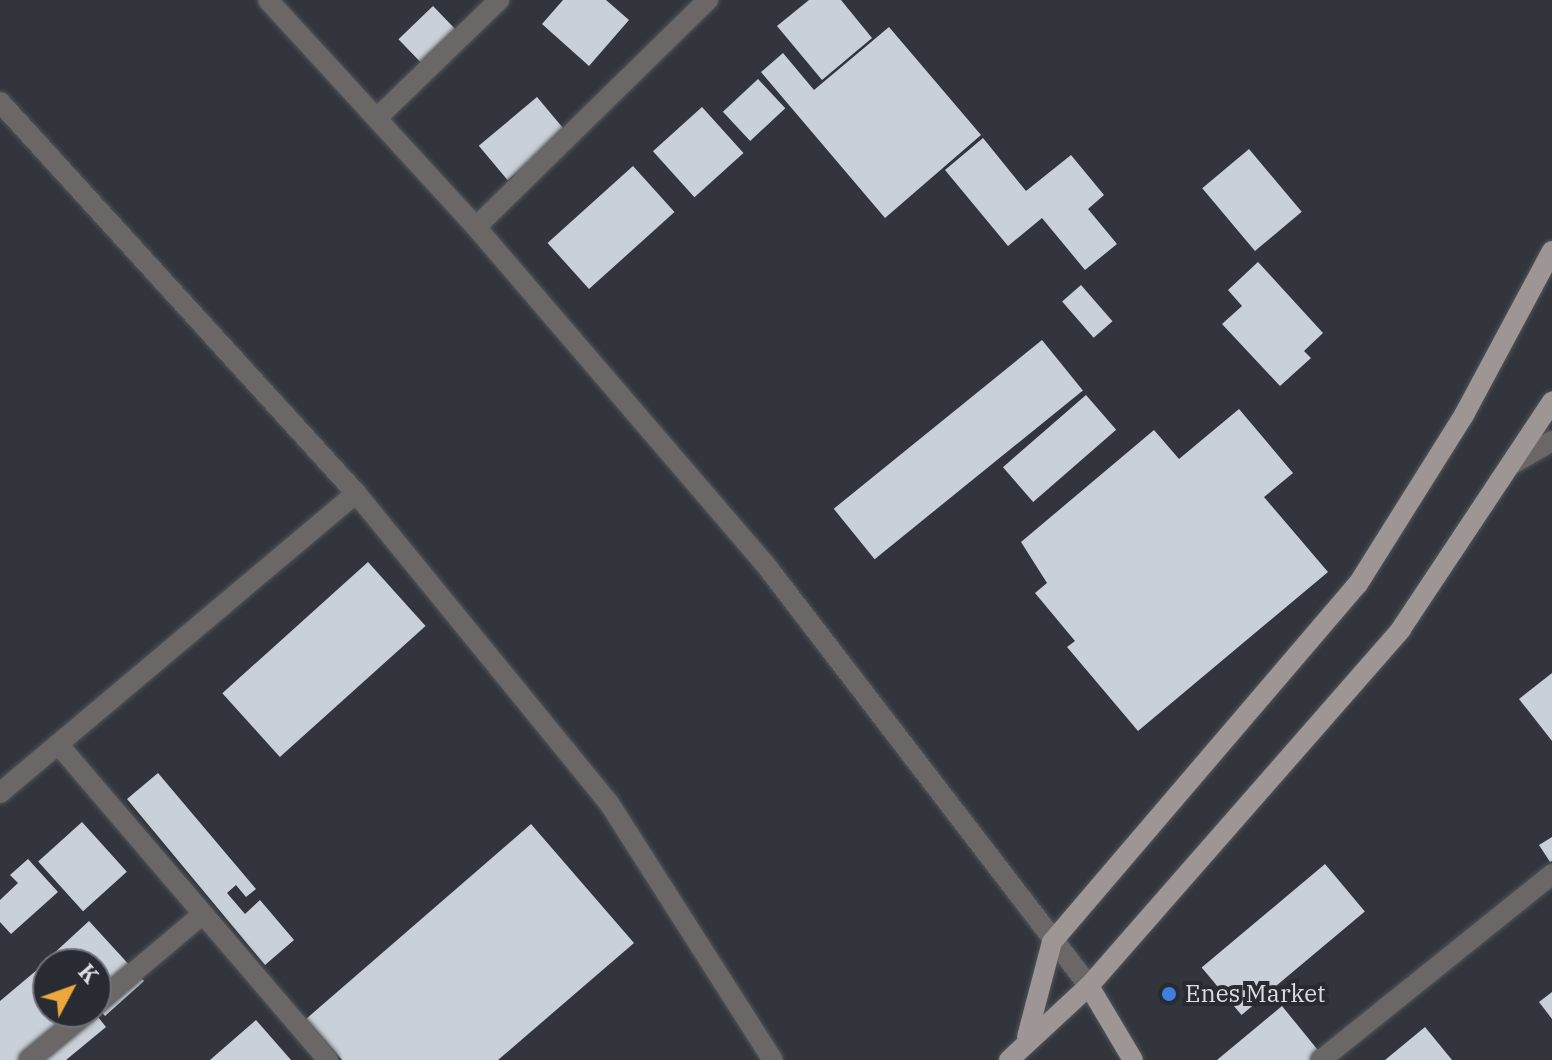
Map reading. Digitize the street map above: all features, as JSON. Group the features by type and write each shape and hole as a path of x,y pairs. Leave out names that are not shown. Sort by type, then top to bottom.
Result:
{"main road":[{"path":"1027,1037 1052,942 1358,584 1464,415 1552,251"},
{"path":"1009,1060 1027,1037 1089,986 1401,629 1552,402"},
{"path":"1089,986 1133,1060"}],"street":[{"path":"268,0 476,227 768,568 1052,942 1089,986"},
{"path":"377,118 499,0"},
{"path":"476,227 708,0"},
{"path":"0,102 356,493 609,803 773,1060"},
{"path":"1514,463 1552,441"},
{"path":"0,793 356,493"},
{"path":"58,744 328,1060"},
{"path":"1321,1060 1552,874"},
{"path":"112,991 203,914"},
{"path":"29,1060 68,1028"}],"building":[{"path":"563,0 606,0 629,20 589,66 542,24"},
{"path":"809,0 841,0 872,38 822,80 777,26"},
{"path":"433,6 458,32 423,65 398,39"},
{"path":"889,27 981,135 885,218 761,72 783,53 814,90"},
{"path":"758,79 785,108 750,141 723,112"},
{"path":"537,97 566,131 508,180 479,146"},
{"path":"702,107 743,153 694,197 653,151"},
{"path":"983,138 1026,191 1071,155 1104,195 1088,209 1117,244 1085,270 1042,218 1008,246 945,170"},
{"path":"1249,149 1302,212 1255,251 1202,188"},
{"path":"633,166 674,212 589,289 548,243"},
{"path":"1258,262 1323,333 1304,351 1311,358 1280,386 1222,324 1242,306 1228,290"},
{"path":"1081,285 1112,321 1094,338 1062,301"},
{"path":"1042,340 1083,391 875,559 834,509"},
{"path":"1086,395 1116,430 1033,502 1003,467"},
{"path":"1239,409 1293,473 1264,497 1328,572 1138,731 1067,647 1075,641 1035,593 1047,583 1021,542 1154,430 1179,459"},
{"path":"368,562 426,626 280,757 222,693"},
{"path":"1552,673 1552,741 1519,699"},
{"path":"158,773 256,889 246,897 236,885 227,893 245,914 260,900 294,940 265,965 127,799"},
{"path":"82,822 127,872 83,911 38,861"},
{"path":"531,824 634,943 498,1060 342,1060 306,1019"},
{"path":"1552,837 1552,861 1550,862 1539,845"},
{"path":"28,859 58,892 11,934 0,922 0,900 18,883 10,875"},
{"path":"1325,864 1365,911 1242,1015 1202,967"},
{"path":"89,921 144,981 112,1010 112,948 60,948"},
{"path":"32,974 32,1028 105,1028 66,1060 0,1060 0,1001"},
{"path":"1552,992 1552,1019 1539,1002"},
{"path":"1282,1006 1326,1060 1217,1060"},
{"path":"256,1020 291,1060 210,1060"},
{"path":"1425,1027 1452,1060 1385,1060"}],"place":[{"name":"Enes Market","path":"1169,994"}]}
